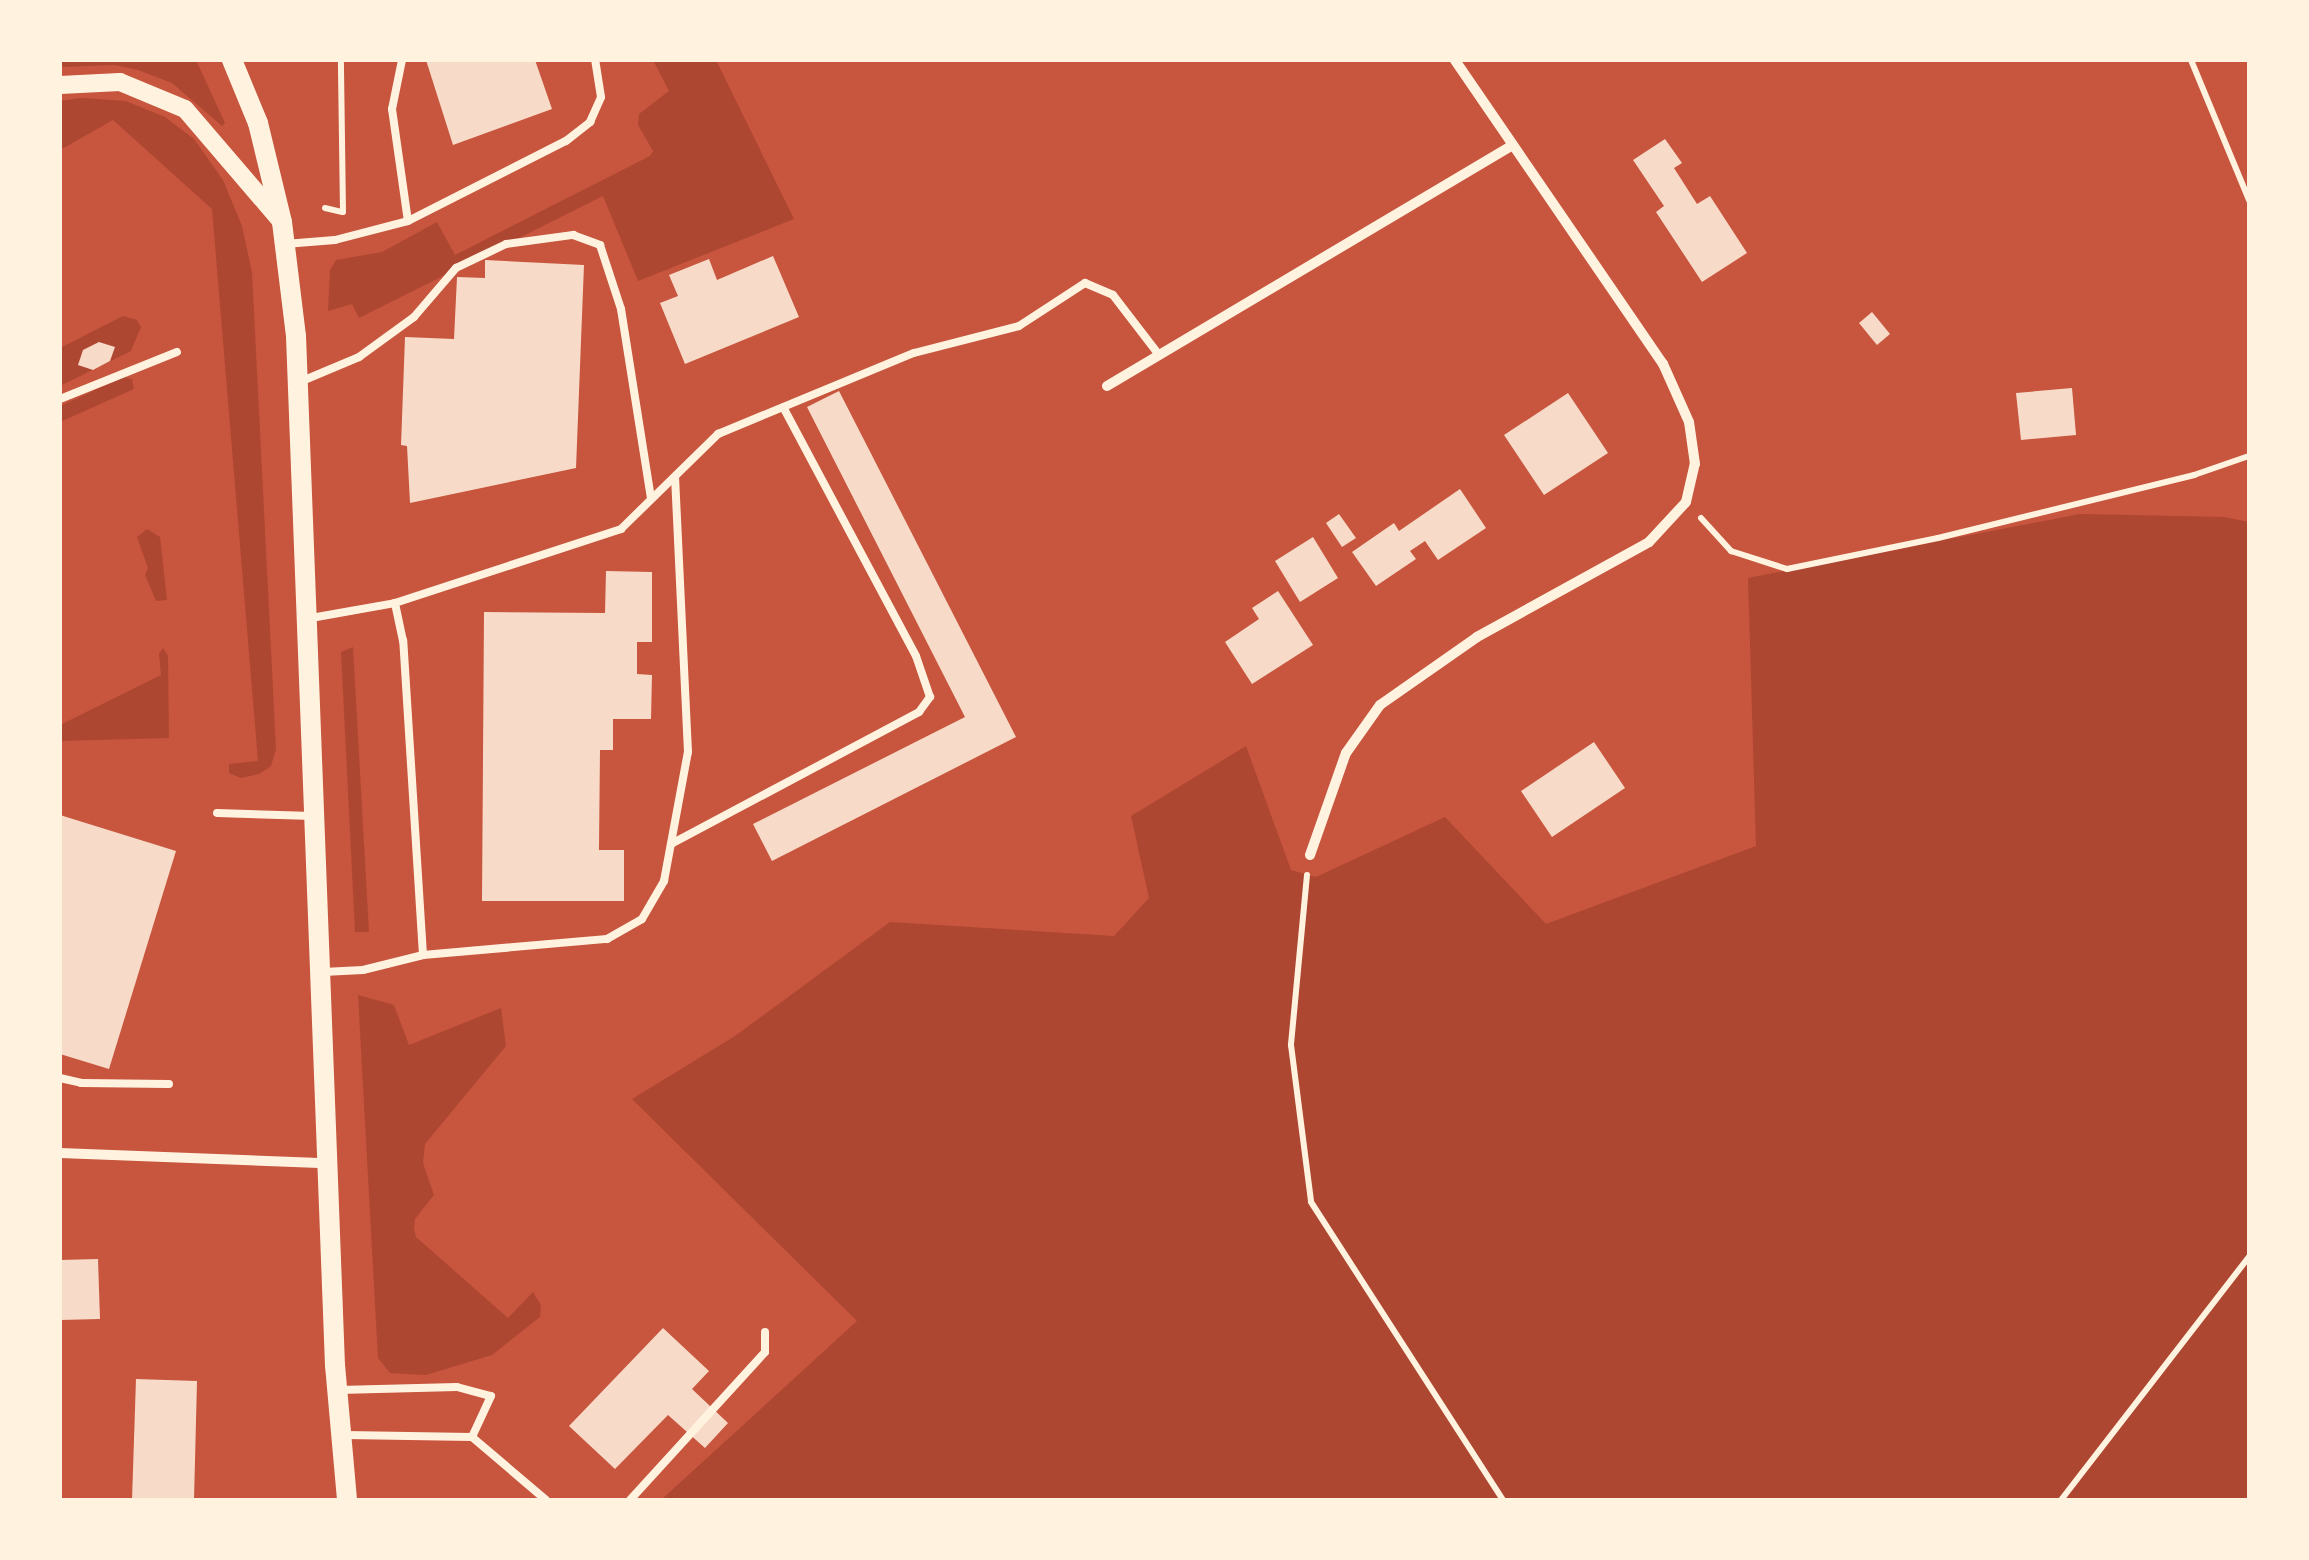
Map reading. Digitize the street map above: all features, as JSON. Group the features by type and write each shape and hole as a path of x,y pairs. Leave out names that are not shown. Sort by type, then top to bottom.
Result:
{"main road":[{"path":"232,60 258,123 284,233 298,382 326,1163 337,1390 347,1500"}],"street":[{"path":"1310,855 1346,753 1380,706 1477,637 1649,542 1686,502 1695,464 1689,422 1663,364 1456,60"},
{"path":"60,86 120,82 185,109 284,233"},
{"path":"1108,386 1514,145"},
{"path":"60,1154 326,1163"}],"lane":[{"path":"402,60 392,109 408,220"},
{"path":"284,233 334,240 408,220 566,142 590,122 601,97 596,60"},
{"path":"298,382 359,357 414,317 456,268 506,244 574,235 600,246 620,309 651,499"},
{"path":"306,618 395,602 621,529 718,434 914,353 1019,326 1086,282 1113,295 1160,355"},
{"path":"60,400 177,352"},
{"path":"671,844 919,712 930,697 916,656 783,407"},
{"path":"319,972 362,970 423,954 565,944 624,932 642,919 664,881 688,752 674,476"},
{"path":"395,602 403,641 423,954"},
{"path":"217,812 314,816"},
{"path":"60,1078 169,1084"},
{"path":"630,1500 764,1352 765,1332"},
{"path":"337,1390 457,1387 492,1396 472,1437"},
{"path":"340,1435 472,1437 546,1500"}],"path":[{"path":"325,208 343,212 341,60"},
{"path":"2191,60 2249,200"},
{"path":"1686,502 1732,551 1787,569 1938,538 2194,475 2249,456"},
{"path":"1310,855 1290,1045 1311,1202 1503,1500"},
{"path":"2061,1500 2249,1257"}],"shaded area":[{"path":"196,60 225,123 222,126 172,83 115,65 63,67 60,62"},
{"path":"653,60 716,60 794,219 638,281 603,196 359,318 352,304 328,311 330,270 336,260 382,252 437,222 455,255 650,156 653,151 638,125 639,114 669,91"},
{"path":"60,101 126,101 165,117 194,139 223,180 242,226 252,272 276,749 271,766 259,774 241,778 229,773 229,764 258,761 212,209 113,120 60,150"},
{"path":"123,316 137,320 141,327 131,351 60,386 60,348"},
{"path":"124,377 132,379 134,389 60,422 60,406"},
{"path":"2080,514 2224,517 2249,522 2249,1500 661,1500 857,1321 632,1099 735,1036 890,922 1114,936 1149,898 1131,816 1246,746 1291,870 1316,877 1445,817 1546,924 1756,846 1748,578"},
{"path":"147,529 160,537 167,600 156,601 145,575 148,568 137,537"},
{"path":"353,647 369,932 355,932 341,652"},
{"path":"163,648 168,656 169,738 60,741 60,725 161,675 159,654"},
{"path":"358,995 394,1005 409,1045 501,1008 506,1046 425,1144 423,1163 434,1195 415,1219 414,1228 416,1237 508,1318 533,1292 541,1305 540,1317 492,1355 426,1375 390,1373 378,1358"}],"building":[{"path":"426,60 535,60 552,109 453,145"},
{"path":"1665,139 1682,163 1674,168 1697,204 1710,196 1747,253 1702,282 1656,212 1664,206 1633,160"},
{"path":"773,256 799,317 685,364 660,303 678,296 669,275 709,259 717,280"},
{"path":"485,260 584,265 576,468 410,503 407,446 401,445 405,337 454,339 457,277 485,278"},
{"path":"1872,312 1890,334 1877,345 1859,323"},
{"path":"99,342 115,347 110,361 93,370 78,365 83,350"},
{"path":"2072,388 2076,435 2021,440 2016,393"},
{"path":"839,391 1016,737 772,861 753,824 965,717 807,407"},
{"path":"1568,393 1608,453 1544,495 1504,435"},
{"path":"1460,489 1486,528 1438,560 1425,541 1410,551 1416,559 1376,586 1352,552 1394,523 1399,531"},
{"path":"1339,514 1356,538 1342,547 1326,523"},
{"path":"1313,537 1338,578 1300,602 1275,561"},
{"path":"606,571 652,572 652,642 637,642 637,674 652,675 651,719 613,719 613,750 600,750 599,850 624,850 624,901 482,901 484,612 605,613"},
{"path":"1278,591 1313,645 1252,684 1225,642 1259,619 1252,608"},
{"path":"1594,742 1625,788 1552,837 1521,791"},
{"path":"60,815 176,851 109,1069 60,1054"},
{"path":"98,1259 100,1319 60,1320 60,1260"},
{"path":"663,1328 709,1371 692,1389 728,1423 705,1448 668,1415 615,1469 569,1426"},
{"path":"136,1379 197,1381 194,1500 132,1500"}]}
